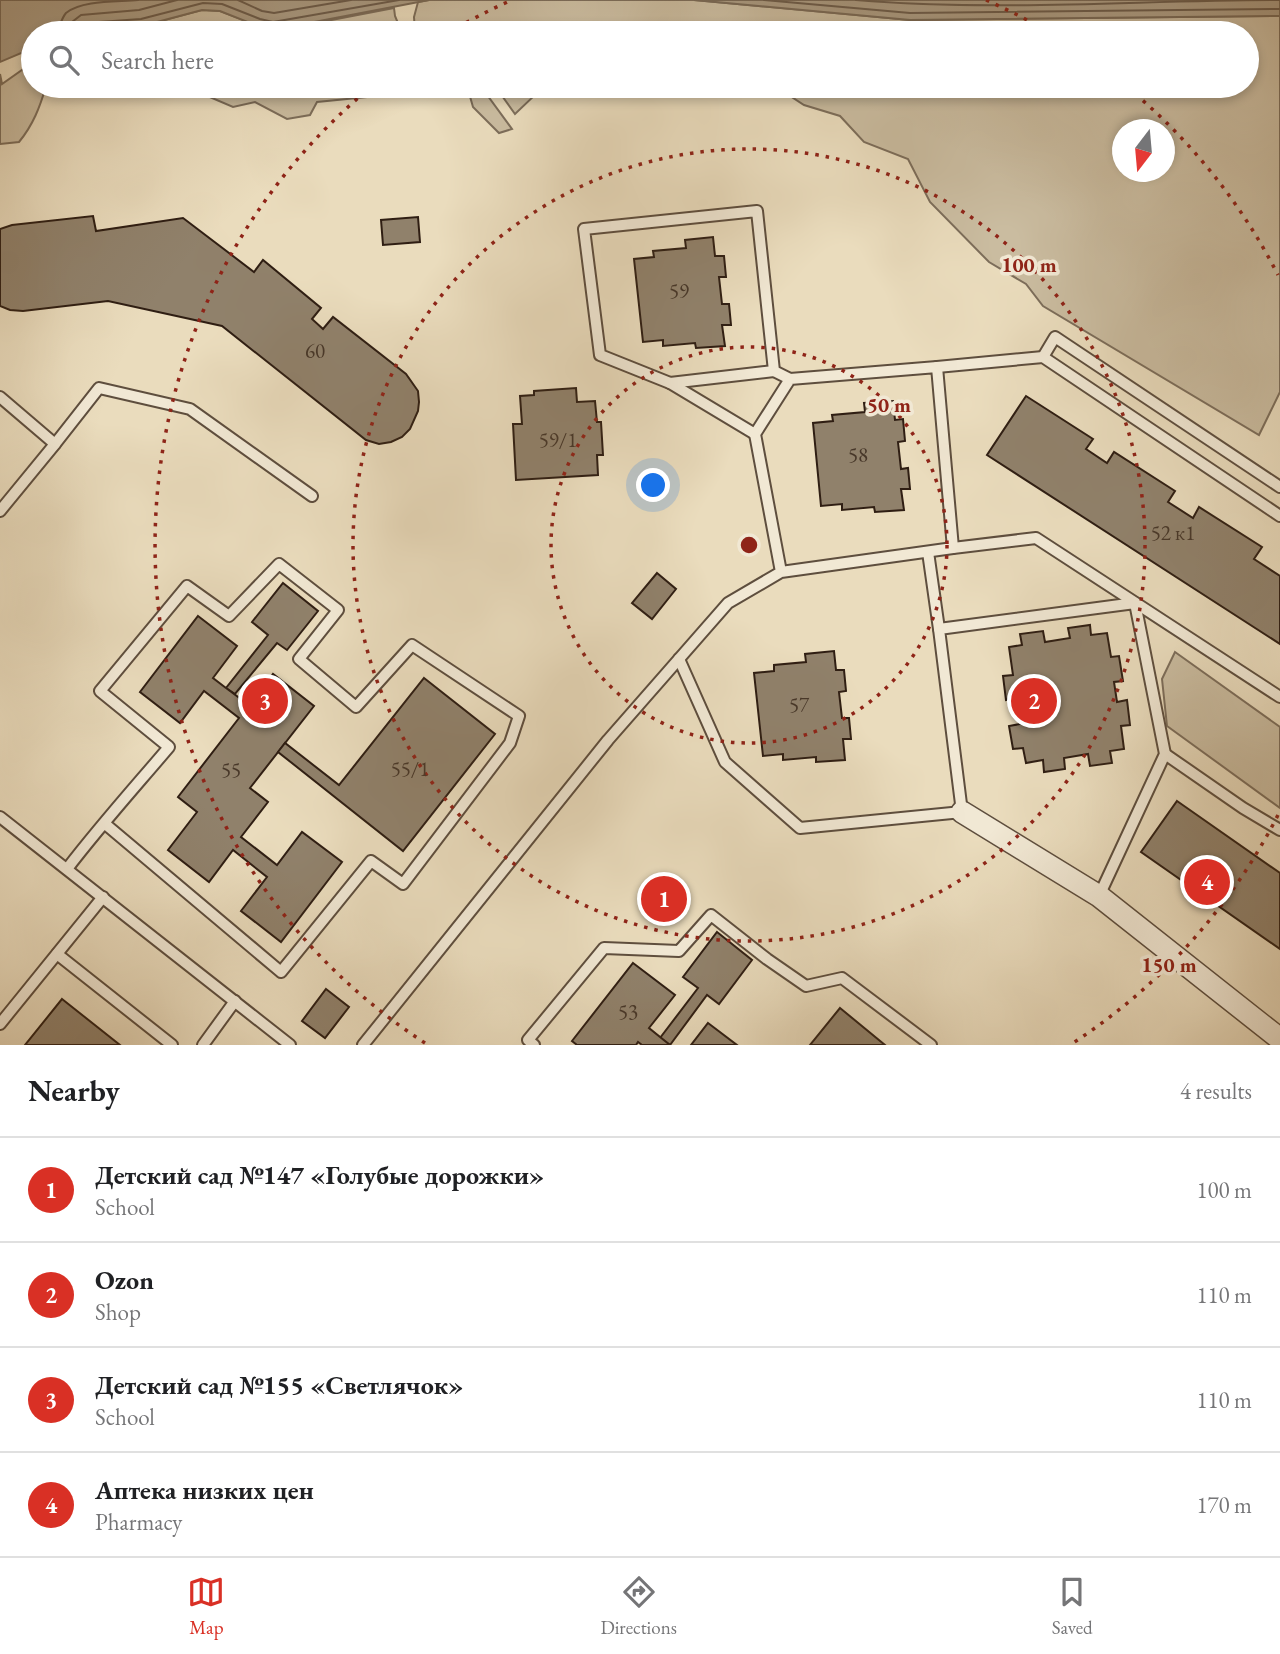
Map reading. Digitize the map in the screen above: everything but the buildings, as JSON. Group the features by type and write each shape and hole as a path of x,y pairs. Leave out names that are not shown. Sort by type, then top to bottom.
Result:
{"street":[{"path":"962,812 1098,896 1280,1039"}],"lane":[{"path":"755,433 670,383 600,355 584,229 757,211 775,371"},
{"path":"1043,357 1055,337 1280,487"},
{"path":"670,383 775,371 789,379 1043,357 1280,516"},
{"path":"937,367 953,548"},
{"path":"781,572 755,433 789,379"},
{"path":"0,511 99,388 190,409 312,496"},
{"path":"0,397 55,444"},
{"path":"363,1045 608,740 728,603 781,572 1036,538 1280,697"},
{"path":"679,659 725,762 800,828 962,812 928,552"},
{"path":"67,869 104,823 170,747 100,691 187,586 229,616 279,564 338,610 299,659 356,707 412,645 519,716 510,743 403,884 371,861 281,972 104,823"},
{"path":"939,628 1135,603"},
{"path":"1098,896 1166,754 1135,603"},
{"path":"1166,754 1243,808 1280,830"},
{"path":"0,817 290,1045"},
{"path":"0,1024 103,897"},
{"path":"534,1045 528,1040 604,948 679,951 711,915 766,959 806,986 842,978 931,1045"},
{"path":"57,954 172,1045"},
{"path":"203,1045 235,1001"}],"shaded area":[{"path":"429,0 694,0 910,20 1280,16 1280,392 1259,435 1043,306 1026,284 989,262 930,202 908,159 864,142 840,116 804,105 793,98 1259,98 1259,21 414,21 418,2"},
{"path":"394,8 397,21 326,21"},
{"path":"202,10 220,11 246,21 161,21"},
{"path":"21,71 21,98 42,98 32,122 19,142 0,144 0,74 2,84"},
{"path":"212,98 357,98 317,102 310,115 287,119 255,102 233,107"},
{"path":"470,98 489,98 512,129 499,133 473,107"},
{"path":"504,98 532,98 515,114"},
{"path":"1175,652 1280,727 1280,808 1167,726 1162,679"}],"water":[{"path":"0,0 429,0 320,21 245,21 220,11 202,10 161,21 21,21 21,53 0,62"},
{"path":"694,0 1280,0 1280,16 910,20"}],"place":[{"name":"Детский сад №155 «Светлячок»","path":"265,701"},
{"name":"Ozon","path":"1034,701"},
{"name":"Аптека низких цен","path":"1207,882"},
{"name":"Детский сад №147 «Голубые дорожки»","path":"664,899"}]}
